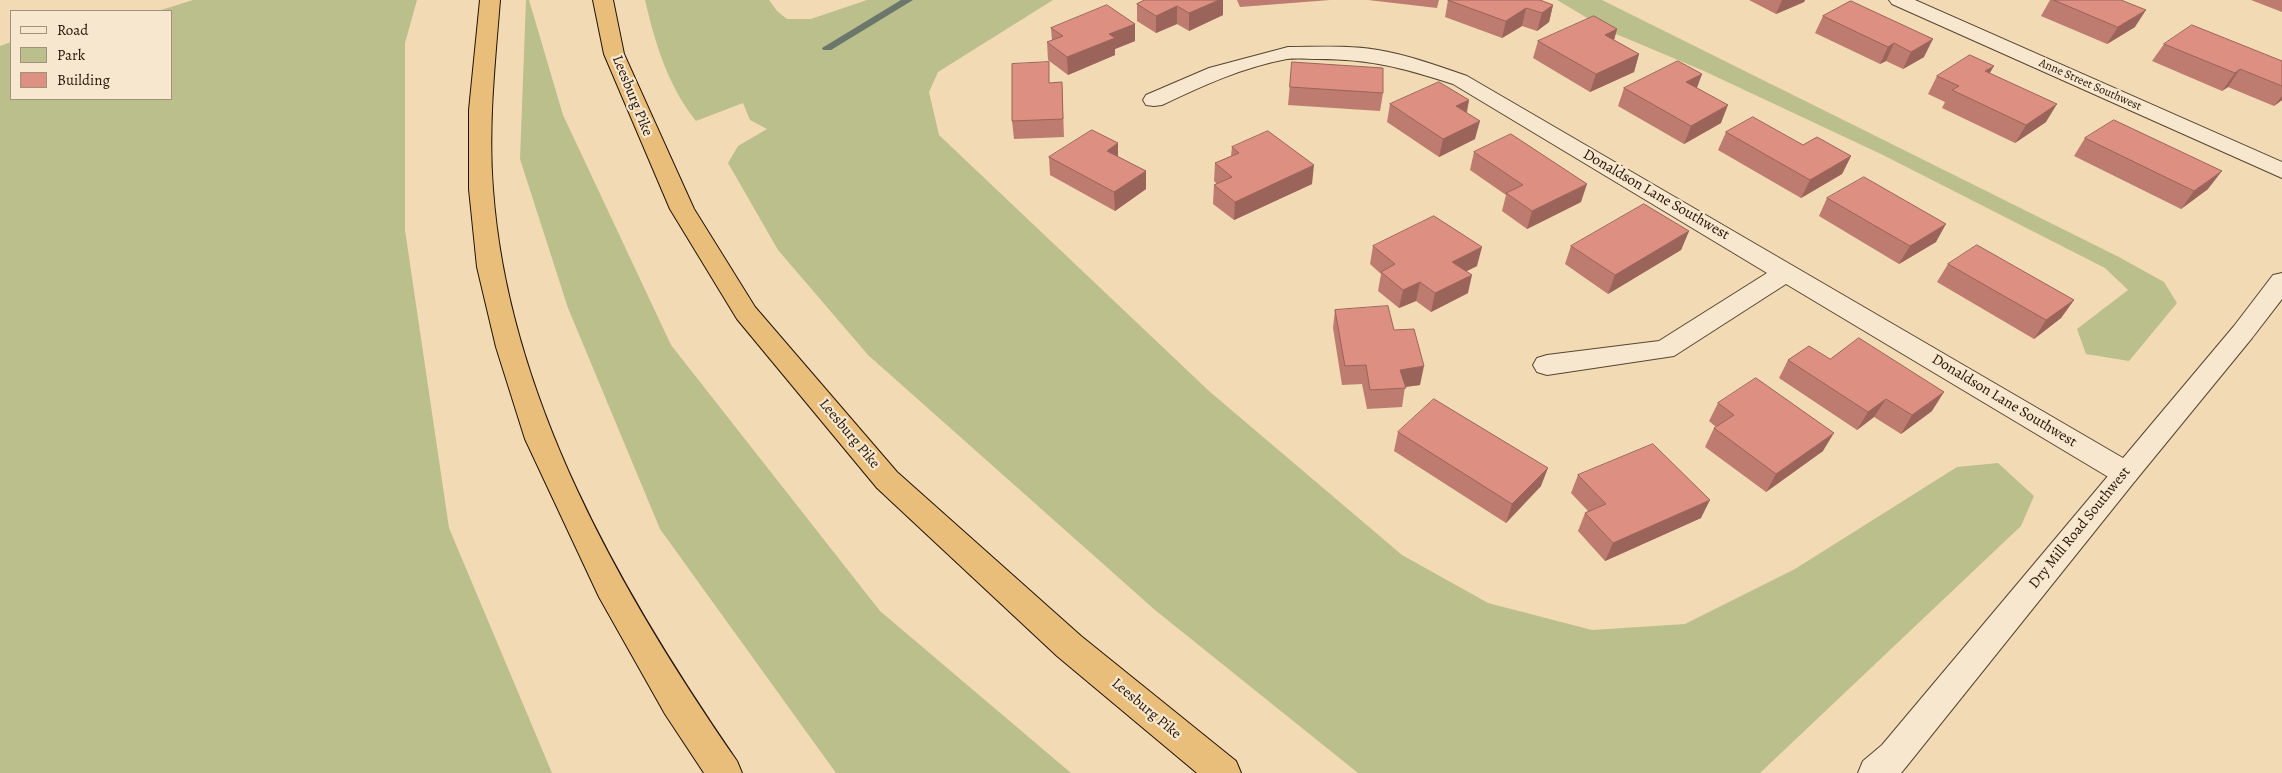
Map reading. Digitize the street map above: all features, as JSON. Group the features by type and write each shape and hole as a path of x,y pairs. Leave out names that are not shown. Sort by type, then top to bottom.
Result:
{"highway":[{"path":"490,0 480,110 481,189 490,267 509,348 539,439 615,597 677,703 724,773"},
{"name":"Leesburg Pike","path":"604,0 614,54 682,209 746,313 887,480 1069,646 1223,773"}],"street":[{"name":"Anne Street Southwest","path":"1899,0 2282,171"},
{"name":"Donaldson Lane Southwest","path":"1154,100 1216,72 1288,53 1341,53 1376,56 1405,62 1460,80 2125,473"},
{"path":"1547,365 1665,349 1786,272"},
{"name":"Dry Mill Road Southwest","path":"1876,773 1894,756 2243,332 2282,281"}],"green space":[{"path":"193,0 417,0 405,43 405,230 449,528 552,773 0,773 0,46 10,42 10,100 172,100 172,10 161,10"},
{"path":"526,0 529,0 563,115 671,345 880,611 1071,773 836,773 660,529 568,308 520,159"},
{"path":"645,0 769,0 777,11 787,19 811,19 867,0 1053,0 938,72 929,92 939,135 1209,391 1402,555 1488,603 1592,630 1685,624 1795,569 1957,467 1998,463 2034,496 2021,526 1760,773 1358,773 1155,610 868,355 778,250 728,163 738,146 767,129 750,120 743,103 696,121 686,108 670,79 658,48"},
{"path":"1557,0 1602,0 2119,257 2164,282 2177,303 2129,361 2086,354 2077,329 2128,290 2105,268 1883,155 1704,71 1609,31"}],"building":[{"path":"1145,0 1219,0 1189,13 1177,6 1156,16 1137,4"},
{"path":"1448,0 1540,0 1553,5 1542,13 1526,8 1506,21"},
{"path":"2054,0 2121,0 2146,10 2118,27"},
{"path":"1851,1 1933,39 1911,52 1894,43 1888,47 1823,16"},
{"path":"1107,5 1135,24 1109,34 1115,38 1067,57 1047,42 1063,36 1051,28"},
{"path":"1594,16 1617,29 1605,35 1639,54 1596,74 1538,41"},
{"path":"2192,25 2282,61 2282,86 2240,69 2235,73 2164,44"},
{"path":"1970,55 1994,66 1985,71 2057,104 2026,125 1952,90 1959,86 1937,76"},
{"path":"1678,61 1702,74 1686,82 1728,105 1691,126 1624,88"},
{"path":"1049,62 1049,83 1062,82 1063,119 1012,121 1012,64"},
{"path":"1292,62 1383,68 1383,93 1290,87"},
{"path":"1439,82 1469,100 1456,106 1480,121 1443,139 1390,104"},
{"path":"1753,117 1803,145 1817,137 1851,156 1810,180 1726,132"},
{"path":"2114,120 2222,171 2194,191 2085,138"},
{"path":"1092,130 1118,143 1107,151 1146,171 1114,192 1049,157"},
{"path":"1268,131 1314,165 1235,202 1214,185 1232,177 1215,163 1239,153 1232,147"},
{"path":"1511,134 1587,184 1532,211 1506,193 1523,185 1474,152"},
{"path":"1864,177 1946,224 1910,246 1827,198"},
{"path":"1644,204 1689,231 1615,275 1571,246"},
{"path":"1434,216 1482,247 1452,262 1472,275 1435,293 1420,282 1403,290 1381,272 1395,264 1373,246"},
{"path":"1977,245 2074,300 2046,320 1948,264"},
{"path":"1388,306 1394,330 1414,329 1424,366 1400,370 1406,388 1370,390 1366,365 1345,366 1335,310"},
{"path":"1859,338 1944,392 1912,415 1886,399 1868,412 1788,360 1809,346 1830,359"},
{"path":"1756,378 1834,433 1776,474 1714,428 1734,415 1718,403"},
{"path":"1434,399 1548,468 1512,504 1398,432"},
{"path":"1653,444 1710,500 1613,543 1585,513 1606,504 1578,475"}],"waterway":[{"path":"827,48 908,0"}]}
